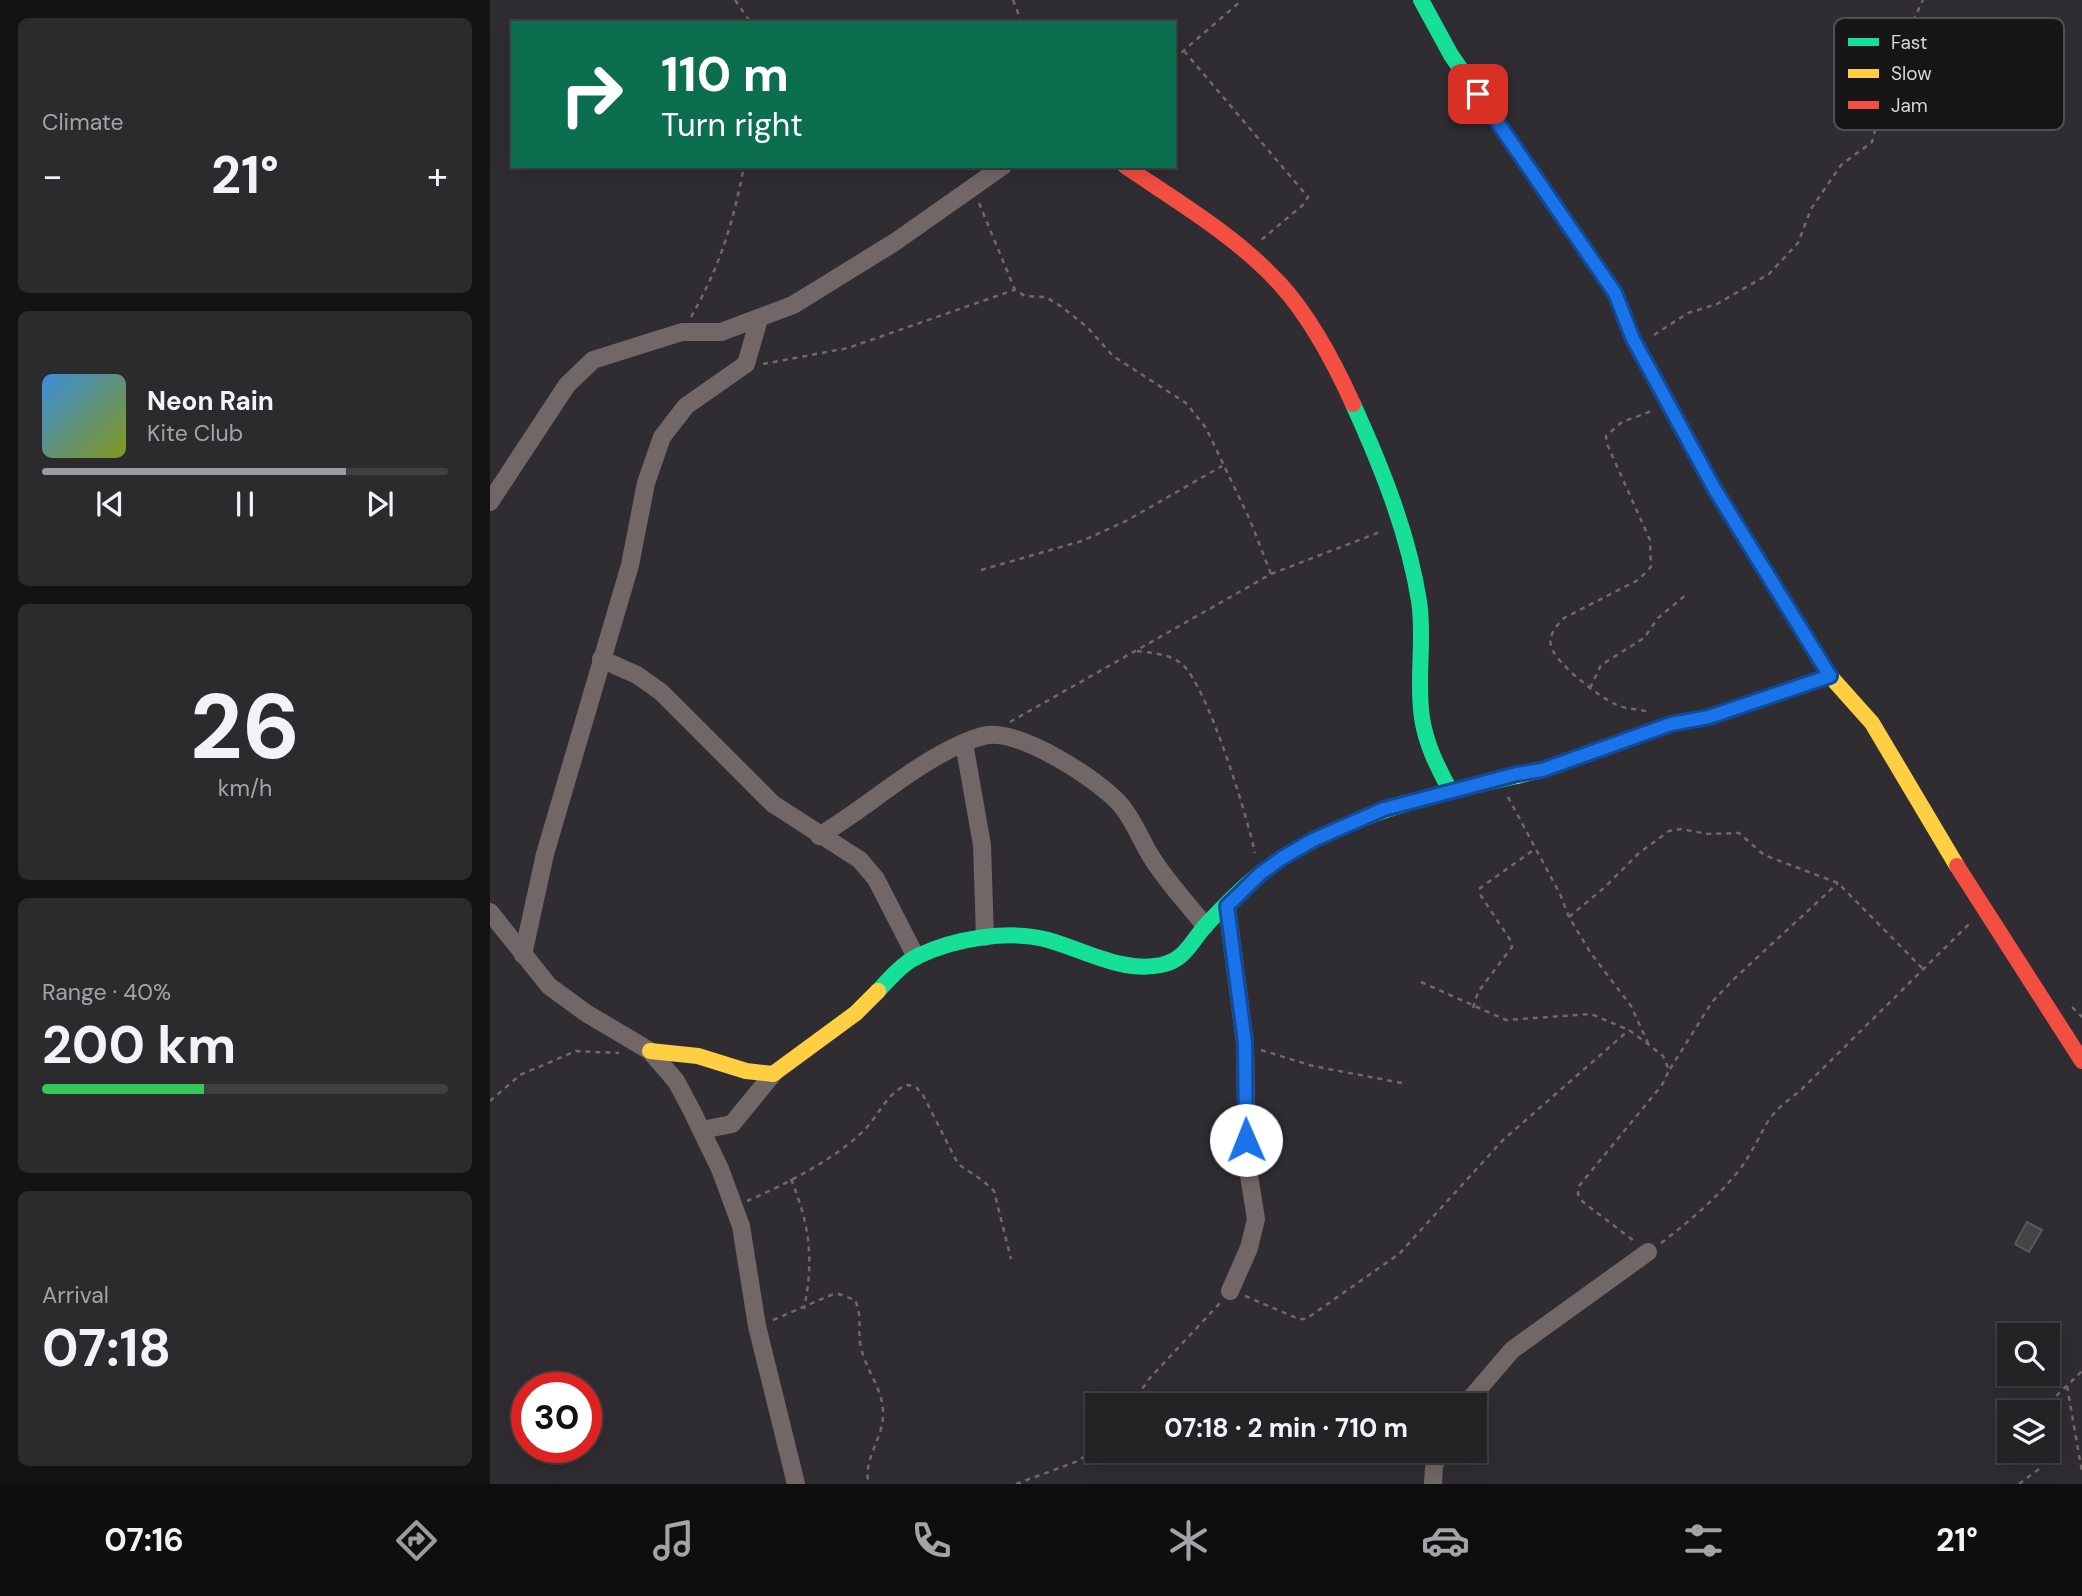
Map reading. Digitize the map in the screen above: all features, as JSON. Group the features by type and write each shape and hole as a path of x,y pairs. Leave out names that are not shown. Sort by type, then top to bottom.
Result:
{"street":[{"path":"1421,0 1451,55 1615,293 1637,347 1714,488 1830,676 1872,723 1926,817 2082,1061"},
{"path":"490,502 580,370 593,360 682,332 720,332 793,305 895,242 1000,168"},
{"path":"1128,168 1247,252 1282,285 1319,336 1379,468 1399,525 1419,603 1424,732 1451,792"},
{"path":"523,955 545,854 630,565 646,483 662,437 686,406 746,364 759,319"},
{"path":"601,659 637,675 660,692 773,804 860,860 876,879 916,957"},
{"path":"702,1130 732,1124 773,1074 856,1013 916,957 959,942 985,937 1045,939 1119,964 1158,966 1173,962 1185,954 1205,926 1260,874 1313,840 1361,818 1416,799 1542,770 1671,724 1709,717 1830,676"},
{"path":"819,836 859,813 929,761 964,743 990,735 1015,741 1059,759 1091,777 1121,805 1154,861 1205,926"},
{"path":"964,743 982,845 985,937"},
{"path":"1227,906 1245,1043 1247,1163 1256,1219 1249,1248 1230,1292"},
{"path":"490,912 549,986 586,1013 650,1051 676,1081 702,1130 741,1226 757,1326 796,1484"},
{"path":"650,1051 706,1058 746,1071 773,1074"},
{"path":"1475,1393 1512,1350 1648,1252"},
{"path":"1433,1484 1437,1463"}],"path":[{"path":"735,0 750,21"},
{"path":"1013,0 1021,21"},
{"path":"1176,57 1242,0"},
{"path":"1915,18 1923,0"},
{"path":"1184,51 1308,197 1304,204 1247,252"},
{"path":"1637,347 1688,313 1717,304 1769,274 1798,243 1811,209 1841,165 1872,142 1875,130"},
{"path":"682,332 715,275 729,238 744,168"},
{"path":"972,187 1015,290 1025,296 1046,297 1062,307 1087,327 1113,356 1186,403 1206,428 1250,520 1271,574"},
{"path":"746,364 776,363 848,348 1015,290"},
{"path":"1669,405 1622,422 1606,436 1607,444 1650,540 1653,556 1651,567 1638,580 1578,608 1555,627 1550,645 1555,654 1590,688 1617,706 1650,712 1671,724"},
{"path":"981,570 1082,541 1126,522 1222,466"},
{"path":"990,735 1271,574 1399,525"},
{"path":"1590,688 1601,665 1644,638 1658,618 1687,594"},
{"path":"1136,650 1179,661 1195,682 1245,809 1260,874"},
{"path":"1498,779 1560,894 1569,917 1631,1006 1648,1044"},
{"path":"1569,917 1659,836 1682,829 1707,834 1740,833 1764,855 1838,883 1924,970"},
{"path":"1473,1008 1478,992 1512,947 1511,941 1481,896 1480,888 1535,849"},
{"path":"1838,883 1712,1002 1662,1085 1586,1175 1578,1194 1583,1202 1648,1252 1697,1216 1718,1195 1741,1168 1758,1143 1768,1121 1783,1104 1802,1089 1986,907"},
{"path":"1421,982 1473,1008 1506,1020 1591,1014 1629,1030 1663,1056 1669,1070"},
{"path":"1140,1393 1230,1292 1298,1319 1306,1319 1399,1254 1503,1140 1629,1030"},
{"path":"1245,1043 1313,1066 1406,1084"},
{"path":"490,1101 520,1075 576,1051 621,1054"},
{"path":"734,1207 791,1178 858,1136 902,1086 916,1087 958,1164 994,1191 1011,1259"},
{"path":"791,1178 804,1211 809,1241 811,1272 804,1309"},
{"path":"757,1326 839,1294 855,1300 861,1312 860,1344 867,1370 882,1392 882,1433 867,1470 869,1484"},
{"path":"2052,1400 2082,1371"},
{"path":"2067,1386 2082,1472"},
{"path":"1016,1484 1078,1461 1085,1456"},
{"path":"2019,1484 2039,1469 2041,1463"}],"building":[{"path":"2027,1222 2042,1230 2029,1252 2015,1244"}],"traffic: fast":[{"path":"1421,0 1451,55 1615,293 1633,339 1714,488 1804,634"},
{"path":"1353,404 1383,475 1408,550 1421,615 1422,718 1437,765 1451,792"},
{"path":"878,991 912,959 932,950 981,937 1033,937 1118,963 1146,967 1161,965 1182,954 1207,924 1254,879 1320,837 1416,801 1517,776"}],"traffic: slow":[{"path":"1804,634 1830,676 1872,723 1957,866"},
{"path":"1517,776 1542,770 1671,724 1709,717 1830,676"},
{"path":"650,1051 698,1056 746,1071 773,1074 856,1013 878,991"}],"traffic: jam":[{"path":"1128,168 1226,235 1280,284 1321,341 1353,404"},
{"path":"1957,866 2082,1061"}],"route":[{"path":"1246,1140 1245,1043 1232,962 1227,906 1260,874 1313,840 1384,809 1573,761 1671,724 1709,717 1830,676 1714,488 1633,339 1615,293 1478,94"}]}
